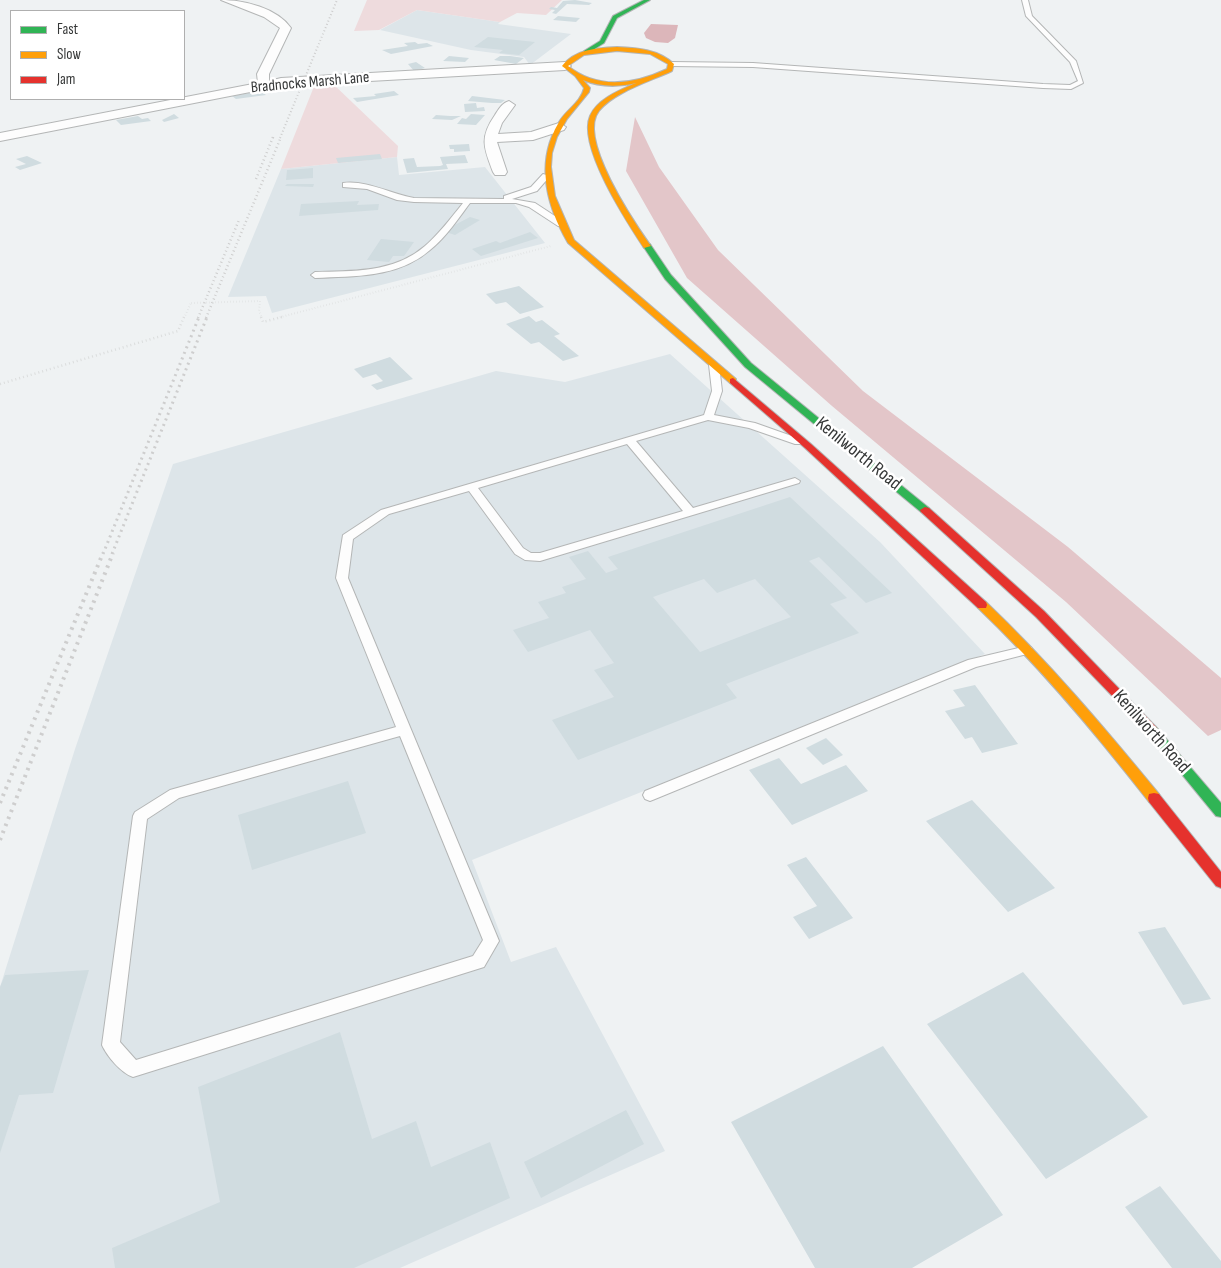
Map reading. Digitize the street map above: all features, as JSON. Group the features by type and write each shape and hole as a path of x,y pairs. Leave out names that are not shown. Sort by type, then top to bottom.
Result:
{"highway":[{"path":"636,19 649,0"},
{"path":"586,52 602,42 615,17 649,0"},
{"path":"632,42 649,52 667,59 671,64"},
{"path":"649,52 617,49 586,52 574,56 567,61 565,66 568,72 577,77 611,83 649,80"},
{"name":"Kenilworth Road","path":"671,64 670,70 663,76 620,92 599,108 592,116 589,129 602,170 629,222 668,276 748,365 910,496 1040,614 1152,730 1221,812"},
{"name":"Kenilworth Road","path":"577,77 587,88 586,93 567,114 548,149 546,176 561,224 571,241 808,446 998,620 1106,737 1221,882"}],"street":[{"path":"226,0 275,18 283,22 286,28 263,74 262,80 265,84"},
{"name":"Bradnocks Marsh Lane","path":"0,137 265,84 565,66"},
{"path":"500,172 489,143 493,126 509,105"},
{"path":"490,138 533,136 559,127"},
{"path":"513,138 538,146 547,160"}],"lane":[{"path":"671,64 753,65 1043,86 1071,87 1081,82 1073,62 1029,16 1025,0"},
{"path":"500,200 534,189 546,176"},
{"path":"346,185 368,187 407,199 516,201 532,205 561,224"},
{"path":"315,276 366,272 402,265 420,255 468,201"},
{"path":"708,417 717,391 714,365"},
{"path":"403,730 175,794 140,816 111,1045 133,1069 478,962 491,941 342,578 347,537 385,512 708,417 750,425 808,446"},
{"path":"629,440 690,512"},
{"path":"472,487 519,551 529,557 540,557 795,481"},
{"path":"650,795 973,663 1027,650"}],"path":[{"path":"0,384 178,331 191,303 260,301 259,311 263,322 571,241"}],"shaded area":[{"path":"367,0 562,0 546,15 517,13 500,22 417,10 379,30 354,31"},
{"path":"417,10 571,34 530,65 524,57 471,50 380,30"},
{"path":"651,24 678,25 675,38 668,43 655,42 646,38 644,33"},
{"path":"331,82 398,146 397,157 281,169 315,84"},
{"path":"635,117 659,167 718,250 863,391 1068,547 1221,678 1221,730 1208,736 1066,602 832,406 687,278 626,171"},
{"path":"397,157 399,175 485,167 545,243 272,313 266,296 228,297 281,169"},
{"path":"670,354 880,542 985,654 472,860 511,962 556,947 665,1151 400,1268 0,1268 0,987 75,749 173,464 496,371 565,382"}],"building":[{"path":"575,0 592,3 589,5 567,4 556,14 552,13 555,10 549,9 551,7 557,8 563,1"},
{"path":"558,16 580,18 576,22 553,20"},
{"path":"488,37 535,42 519,55 499,53 503,50 474,47"},
{"path":"415,42 418,44 427,43 433,46 391,54 382,50 408,46 404,43"},
{"path":"449,56 469,58 465,62 443,61"},
{"path":"500,56 524,58 516,64 494,60"},
{"path":"416,62 425,68 414,71 408,64"},
{"path":"261,91 266,95 236,99 232,96"},
{"path":"394,91 399,95 357,102 353,98 376,96 374,94"},
{"path":"472,96 505,100 501,103 468,101"},
{"path":"476,103 477,108 484,107 485,111 465,112 464,104"},
{"path":"174,114 179,118 164,122 162,120"},
{"path":"471,114 485,115 476,125 457,124 462,118 466,119"},
{"path":"436,115 461,116 452,120 432,119"},
{"path":"138,116 142,119 148,118 151,121 121,125 116,120"},
{"path":"469,144 470,151 454,152 454,149 450,149 449,145"},
{"path":"380,154 382,159 338,163 336,158"},
{"path":"465,155 468,163 446,164 448,169 407,173 403,159 414,158 417,167 440,166 443,165 440,157"},
{"path":"27,156 42,163 20,170 15,167 26,164 16,159"},
{"path":"313,168 313,178 286,180 287,170"},
{"path":"287,184 314,184 313,187 285,186"},
{"path":"359,201 357,205 379,204 378,210 299,216 301,204"},
{"path":"470,217 480,220 455,235 443,231"},
{"path":"530,232 538,238 481,256 472,249 496,241 500,243"},
{"path":"381,239 414,242 404,256 393,256 389,262 367,260"},
{"path":"519,286 544,307 520,314 506,302 496,304 486,294"},
{"path":"529,316 536,322 542,320 560,334 554,336 579,356 563,361 539,342 531,344 506,324"},
{"path":"390,357 413,379 377,390 371,385 383,381 376,374 363,378 354,369"},
{"path":"790,497 892,593 866,603 819,557 809,561 847,598 830,604 859,633 726,684 737,698 578,760 552,720 614,697 594,670 614,663 590,630 528,652 513,630 549,618 538,602 566,593 562,587 586,579 569,557 588,551 606,573 618,569 608,557","holes":["704,579 717,593 755,579 791,617 700,652 653,597"]},
{"path":"975,685 1018,744 982,753 972,737 965,739 945,711 965,706 953,690"},
{"path":"826,738 843,755 823,765 806,748"},
{"path":"779,758 801,784 846,765 868,791 792,825 749,770"},
{"path":"348,781 366,833 252,870 238,815"},
{"path":"972,800 1055,888 1008,912 926,821"},
{"path":"806,857 853,918 809,939 793,917 817,906 787,865"},
{"path":"1165,927 1211,999 1183,1005 1138,932"},
{"path":"89,970 53,1093 19,1095 0,1153 0,987 5,975"},
{"path":"1023,972 1148,1117 1046,1179 927,1024"},
{"path":"340,1032 372,1139 416,1121 431,1167 490,1142 510,1198 354,1268 115,1268 112,1248 220,1202 198,1087"},
{"path":"883,1046 1003,1215 912,1268 815,1268 731,1122"},
{"path":"626,1110 644,1144 541,1198 524,1162"},
{"path":"1160,1186 1221,1261 1221,1268 1172,1268 1125,1207"}],"railway":[{"path":"280,138 337,0"},
{"path":"256,179 273,137"},
{"path":"206,318 281,137"},
{"path":"198,318 239,220"},
{"path":"103,554 199,317"},
{"path":"112,554 207,317"},
{"path":"0,803 103,553"},
{"path":"0,840 113,553"}],"traffic: fast":[{"path":"586,52 602,42 615,17 648,0"},
{"path":"647,246 668,277 748,365 925,510"},
{"path":"1152,730 1221,812"}],"traffic: slow":[{"path":"617,49 652,53 671,64 670,70 644,80 616,84 588,80 575,75 565,66 576,56 588,51 617,49"},
{"path":"577,77 587,88 586,92 562,122 554,137 547,167 548,182 552,196 571,241 733,381"},
{"path":"647,246 609,183 600,164 591,130 592,117 601,105 617,94 649,80"},
{"path":"982,605 1028,650 1072,698 1154,798"}],"traffic: jam":[{"path":"733,381 808,446 982,605"},
{"path":"925,510 1040,614 1152,730"},
{"path":"1154,798 1221,882"}]}
